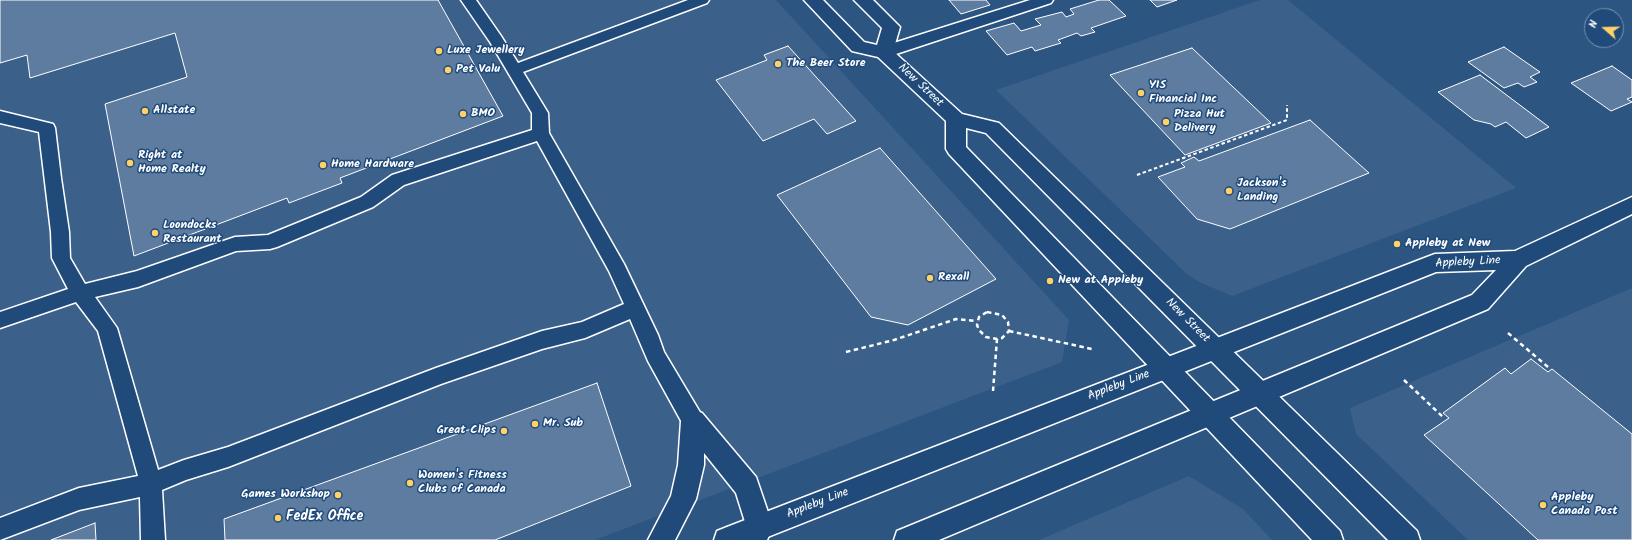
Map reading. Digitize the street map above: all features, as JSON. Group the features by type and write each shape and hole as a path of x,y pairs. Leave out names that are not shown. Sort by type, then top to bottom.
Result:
{"main road":[{"name":"New Street","path":"813,0 858,46 884,52 956,119 992,128 1407,540"},
{"path":"863,0 891,28 884,52"},
{"path":"956,119 956,149 1330,540"},
{"name":"Appleby Line","path":"907,540 1480,302 1518,260 1632,205"},
{"name":"Appleby Line","path":"727,540 756,533 1165,368 1435,263 1518,260"},
{"path":"693,421 747,486 756,533"},
{"path":"661,540 683,499 685,492 692,465 693,421"}],"lane":[{"path":"468,0 526,87 540,113 541,133 617,269 648,335 655,355 693,421"},
{"path":"514,70 702,0"},
{"path":"884,52 1046,0"},
{"path":"0,117 47,128 52,178 60,232 61,258 80,293 107,328 151,484 153,540"},
{"path":"0,320 80,293 138,279 235,244 270,242 367,202 398,180 541,133"},
{"path":"0,529 79,499 151,484 184,470 228,457 313,426 436,377 542,340 585,330 634,308"}],"path":[{"path":"1137,175 1287,120 1286,105"},
{"path":"987,312 997,313 1002,315 1008,322 1009,331 1002,338 997,339 986,337 977,326 977,321 982,314 987,312"},
{"path":"846,352 894,340 956,319 977,321"},
{"path":"1009,331 1092,349"},
{"path":"1508,333 1548,367"},
{"path":"993,392 997,339"},
{"path":"1404,380 1444,418"}],"shaded area":[{"path":"0,0 776,0 1069,320 1062,362 595,540 0,540"},
{"path":"1260,0 1288,0 1516,188 1232,296 1201,283 1188,275 996,90"},
{"path":"1632,288 1632,540 1468,540 1356,434 1350,408"},
{"path":"1189,476 1243,509 1272,540 1039,540"}],"building":[{"path":"0,0 438,0 503,116 340,178 342,183 289,203 287,198 134,256 105,104 187,77 175,33 30,78 27,55 0,63"},
{"path":"949,0 986,0 990,5 961,14"},
{"path":"1099,0 1109,0 1126,16 1091,28 1095,32 1081,36 1077,33 1058,40 1061,43 1035,51 1032,47 1007,55 986,31 1014,23 1021,31 1041,25 1035,19 1062,12 1066,17 1074,14 1070,9"},
{"path":"1150,0 1177,0 1157,7"},
{"path":"788,46 856,121 827,134 814,119 763,141 716,80 767,60 764,55"},
{"path":"1504,47 1540,72 1530,77 1537,82 1524,87 1518,83 1504,88 1468,62"},
{"path":"1192,48 1271,123 1185,155 1110,75"},
{"path":"1612,66 1632,80 1632,97 1627,99 1632,102 1611,111 1571,83"},
{"path":"1480,75 1549,127 1526,138 1506,122 1495,127 1491,124 1474,120 1438,92"},
{"path":"1310,120 1369,173 1230,229 1197,219 1158,177 1185,167 1181,163 1194,157 1199,161"},
{"path":"880,148 996,279 908,325 871,317 777,195"},
{"path":"1531,359 1548,372 1552,369 1632,434 1632,540 1538,540 1424,435 1449,418 1443,413 1505,368 1511,374"},
{"path":"597,383 631,486 495,540 225,540 224,519"},
{"path":"95,523 96,540 51,540"}],"place":[{"name":"Luxe Jewellery","path":"439,51"},
{"name":"The Beer Store","path":"778,64"},
{"name":"Pet Valu","path":"448,70"},
{"name":"YIS Financial Inc","path":"1141,93"},
{"name":"Allstate","path":"145,111"},
{"name":"BMO","path":"463,114"},
{"name":"Pizza Hut Delivery","path":"1166,122"},
{"name":"Right at Home Realty","path":"130,163"},
{"name":"Home Hardware","path":"323,165"},
{"name":"Jackson's Landing","path":"1229,191"},
{"name":"Loondocks Restaurant","path":"155,233"},
{"name":"Appleby at New","path":"1397,244"},
{"name":"Rexall","path":"930,278"},
{"name":"New at Appleby","path":"1050,281"},
{"name":"Mr. Sub","path":"535,424"},
{"name":"Great Clips","path":"504,431"},
{"name":"Women's Fitness Clubs of Canada","path":"410,483"},
{"name":"Games Workshop","path":"338,495"},
{"name":"Appleby Canada Post","path":"1543,505"},
{"name":"FedEx Office","path":"278,518"}]}
